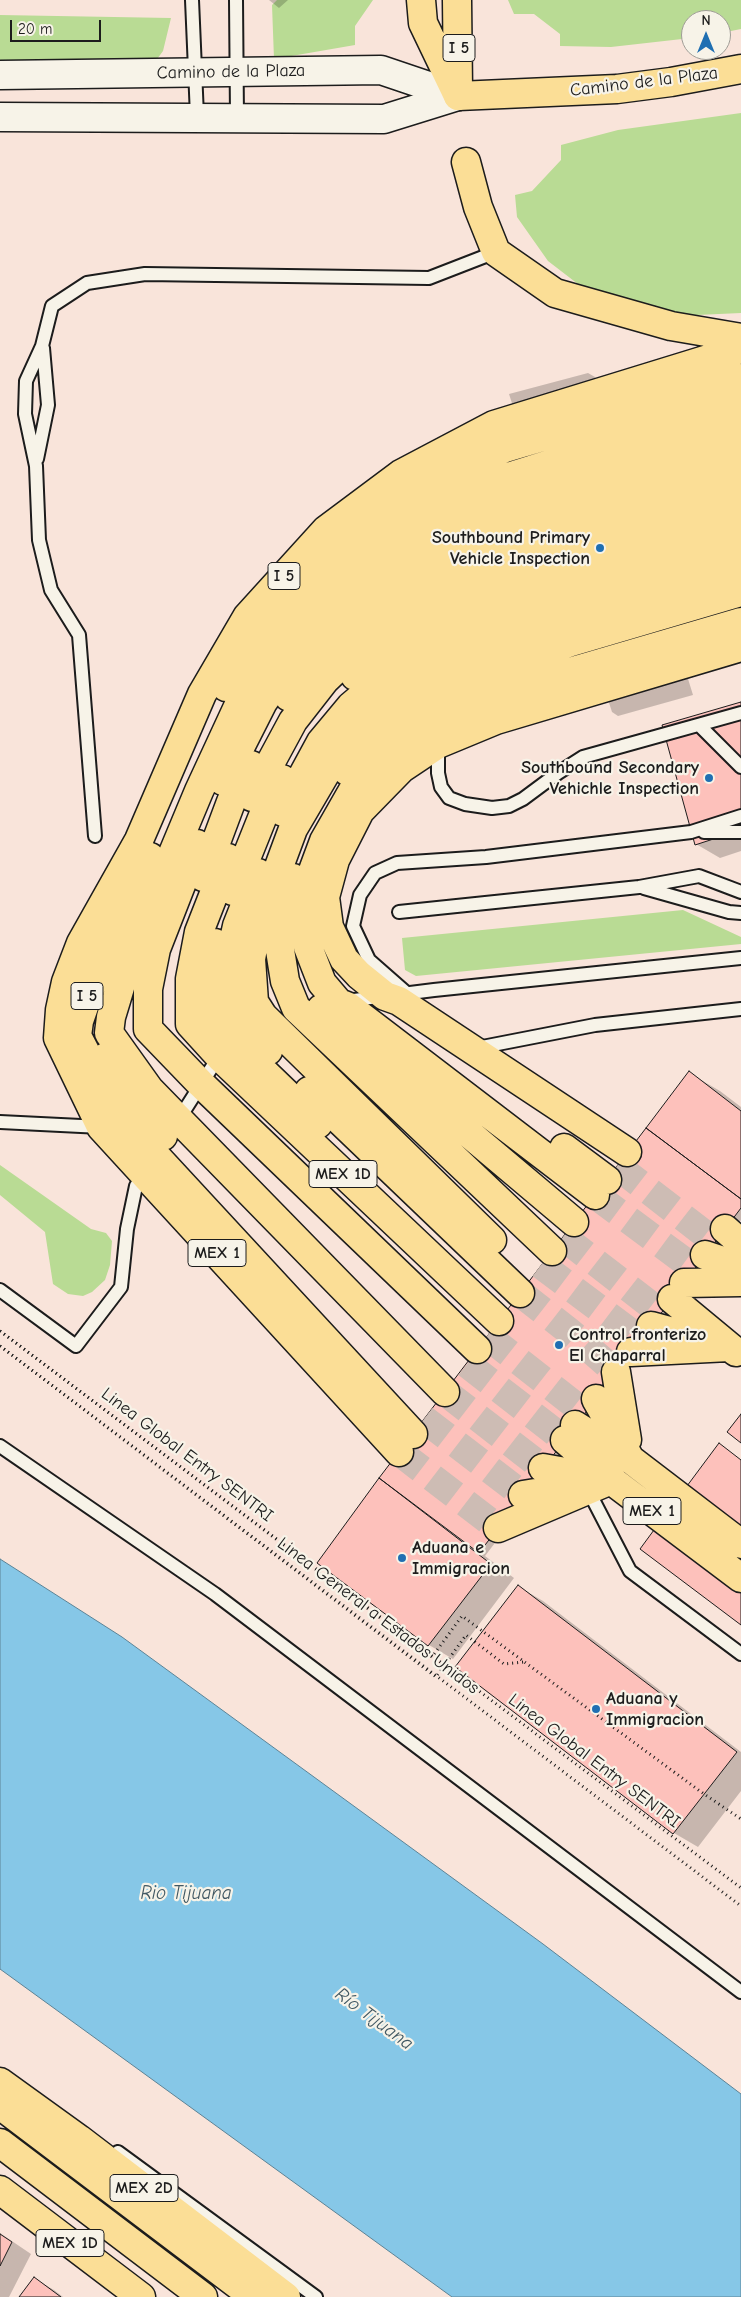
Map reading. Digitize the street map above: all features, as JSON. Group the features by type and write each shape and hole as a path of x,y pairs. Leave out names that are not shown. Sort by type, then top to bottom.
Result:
{"main road":[{"path":"421,0 423,23 458,96"},
{"name":"I 5","path":"457,0 458,96"},
{"name":"Camino de la Plaza","path":"0,117 197,116 384,119 458,96 617,89 741,69"},
{"name":"Camino de la Plaza","path":"0,75 381,70 458,96"},
{"path":"466,162 478,207 496,252 555,293 671,326 741,338"},
{"name":"I 5","path":"235,1043 60,1010 66,982 81,943 139,840 202,694 247,617 326,530 401,474 441,452 494,425 741,348"},
{"name":"I 5","path":"235,1043 78,1021 102,955 184,785 224,690 264,629 343,545 413,493 505,448 741,378"},
{"name":"I 5","path":"235,1043 148,989 156,949 215,797 263,702 296,655 368,582 441,521 510,476 741,404"},
{"name":"I 5","path":"235,1043 111,1017 128,962 199,791 243,696 280,641 354,563 426,514 441,521 741,431"},
{"path":"235,1043 285,981 280,950 282,910 308,834 345,773 378,735 441,626 530,521 741,458"},
{"path":"235,1043 254,1002 251,960 257,926 293,829 334,759 364,719 430,669 441,626 458,578 537,544 741,485"},
{"path":"235,1043 230,978 231,953 237,926 278,822 321,742 351,706 416,651 467,599 544,571 741,513"},
{"path":"441,626 477,622 552,594 741,539"},
{"path":"441,626 552,621 741,565"},
{"path":"235,1043 166,1012 169,980 180,936 231,802 278,713 310,668 382,599 441,626 491,670 572,642 741,592"},
{"path":"235,1043 359,975 344,959 330,926 325,897 335,860 360,811 463,705 498,692 741,622"},
{"path":"235,1043 312,958 308,947 305,904 311,876 324,842 352,792 375,764 413,732 438,731 496,720 741,647"},
{"name":"MEX 1","path":"101,1127 235,1043"},
{"name":"MEX 1","path":"235,1043 515,1300"},
{"name":"MEX 1","path":"235,1043 515,1300"},
{"name":"MEX 1","path":"235,1043 515,1300"},
{"name":"MEX 1","path":"235,1043 515,1300"},
{"name":"MEX 1","path":"235,1043 515,1300"},
{"name":"MEX 1","path":"235,1043 515,1300"},
{"name":"MEX 1","path":"235,1043 515,1300"},
{"name":"MEX 1","path":"235,1043 515,1300"},
{"name":"MEX 1","path":"235,1043 515,1300"},
{"name":"MEX 1","path":"101,1127 235,1043 481,1048 515,1300"},
{"path":"611,1396 741,1256"},
{"path":"611,1396 741,1267"},
{"path":"611,1396 741,1276"},
{"path":"611,1396 741,1282"},
{"path":"611,1396 735,1351"},
{"path":"611,1396 735,1351"},
{"path":"611,1396 630,1459 741,1544"},
{"path":"611,1396 630,1459"},
{"name":"MEX 1","path":"611,1396 741,1578"},
{"name":"MEX 2D","path":"0,2082 79,2139 286,2297"},
{"name":"MEX 2D","path":"0,2105 254,2297"},
{"name":"MEX 1D","path":"0,2143 203,2297"},
{"name":"MEX 1D","path":"0,2190 141,2297"}],"lane":[{"path":"192,0 197,116"},
{"path":"236,0 237,117"},
{"path":"95,836 78,635 49,582 39,540 36,466 25,414 26,381 42,346 52,306 87,283 145,274 429,278 496,252"},
{"path":"36,466 48,405 42,346"},
{"path":"441,452 441,626 438,773 441,787 449,798 465,804 492,808 509,806 523,799 558,773 584,757 741,714"},
{"path":"700,726 741,767"},
{"path":"691,832 741,816"},
{"path":"0,1290 76,1346 121,1287 130,1212 136,1186 235,1043 368,960 353,926 360,895 375,873 397,863 486,857 691,832 741,832"},
{"path":"399,912 639,886 699,876 741,892"},
{"path":"639,886 729,912 741,913"},
{"path":"235,1043 741,958"},
{"path":"481,1048 595,1025 741,1009"},
{"path":"0,1122 101,1127"},
{"path":"611,1396 630,1571 741,1654"},
{"path":"0,1446 215,1594 741,1992"},
{"path":"0,2067 316,2297"}],"path":[{"path":"0,1331 432,1657 462,1616 741,1819"},
{"name":"Linea Global Entry SENTRI","path":"0,1331 741,1888"},
{"name":"Linea General a Estados Unidos","path":"0,1346 741,1906"},
{"path":"436,1677 466,1635 504,1664 524,1662"}],"green space":[{"path":"277,0 373,0 355,26 355,45 274,59 272,5"},
{"path":"508,0 741,0 741,29 731,31 731,10 681,10 681,39 611,47 560,46 560,34 534,14 514,14"},
{"path":"0,15 171,18 163,51 152,66 0,64"},
{"path":"741,113 741,313 675,316 600,301 548,261 517,217 515,195 532,191 561,160 561,145 618,130"},
{"path":"683,910 741,937 741,944 416,976 405,970 402,938"},
{"path":"0,1165 91,1229 106,1233 112,1241 110,1265 105,1280 92,1292 83,1296 68,1294 53,1284 45,1232 0,1195"}],"water":[{"name":"Rio Tijuana","path":"0,1559 122,1637 543,1944 741,2094 741,2297 452,2297 0,1969"}],"building":[{"name":"Southbound Secondary Vehichle Inspection","path":"741,702 741,830 695,845 662,725"},
{"path":"689,1071 741,1111 741,1199 646,1128"},
{"name":"Control fronterizo El Chaparral","path":"646,1128 741,1199 741,1208 479,1553 379,1478"},
{"path":"741,1414 741,1443 727,1432"},
{"path":"719,1443 741,1460 741,1533 684,1490"},
{"name":"Aduana e Immigracion","path":"379,1478 491,1564 428,1646 317,1563"},
{"path":"665,1515 741,1572 741,1625 640,1549"},
{"name":"Aduana y Immigracion","path":"518,1585 737,1752 673,1834 455,1667"},
{"path":"0,2234 12,2242 0,2266"},
{"path":"34,2277 61,2297 19,2297"}],"tunnel":[{"path":"617,1166 715,1242"},
{"path":"595,1195 695,1269"},
{"path":"563,1237 661,1313"},
{"path":"541,1265 641,1340"},
{"path":"520,1293 570,1332 616,1372"},
{"path":"487,1336 585,1413"},
{"path":"467,1364 565,1440"},
{"path":"445,1392 543,1468"},
{"path":"424,1419 523,1495"},
{"path":"399,1452 498,1528"}],"place":[{"name":"Southbound Primary Vehicle Inspection","path":"600,548"},
{"name":"Southbound Secondary Vehichle Inspection","path":"709,778"},
{"name":"Control fronterizo El Chaparral","path":"559,1345"},
{"name":"Aduana e Immigracion","path":"402,1558"},
{"name":"Aduana y Immigracion","path":"596,1709"}],"water label":[{"name":"Río Tijuana","path":"374,2019"}]}
